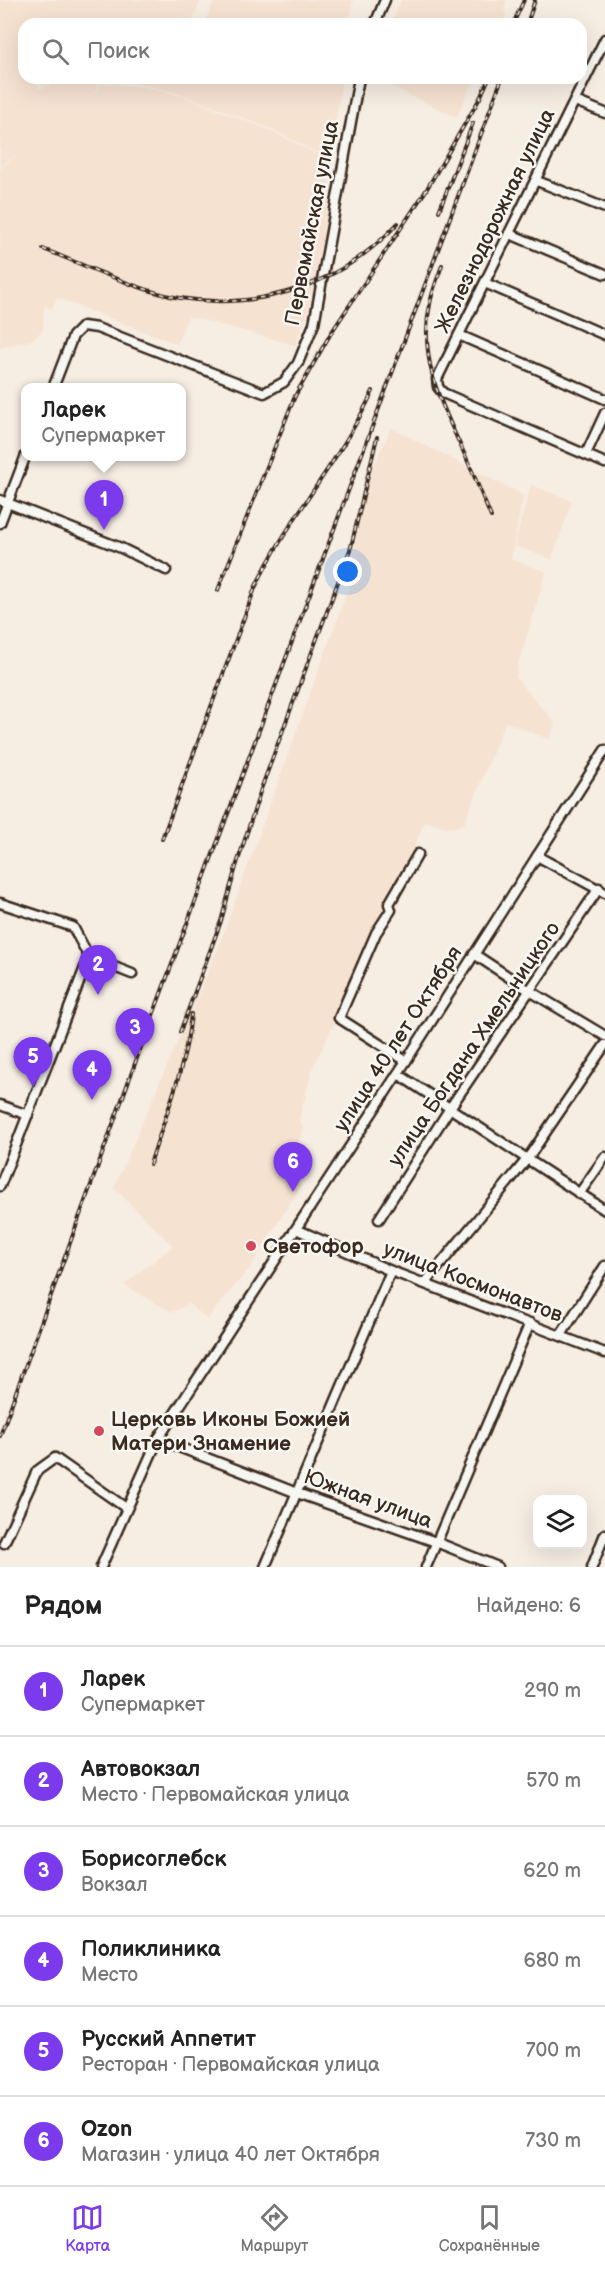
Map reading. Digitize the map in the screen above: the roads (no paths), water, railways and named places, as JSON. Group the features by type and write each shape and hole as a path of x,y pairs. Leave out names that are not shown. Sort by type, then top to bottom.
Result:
{"street":[{"path":"378,18 385,0"},
{"name":"Железнодорожная улица","path":"587,76 605,39"},
{"name":"Первомайская улица","path":"55,383 73,336 84,326 97,328 264,393 284,382 298,363 314,324 358,84"},
{"name":"Железнодорожная улица","path":"583,84 537,181 437,379 438,387 443,393 586,454"},
{"path":"575,100 605,113"},
{"path":"537,181 605,208"},
{"path":"510,234 605,274"},
{"path":"485,283 605,335"},
{"path":"459,335 605,399"},
{"path":"605,413 586,454 605,463"},
{"path":"0,523 4,501 23,461"},
{"path":"4,501 121,548 166,570"},
{"name":"улица 40 лет Октября","path":"100,1567 158,1439 398,1074 605,750"},
{"path":"406,1061 339,1018 376,933 391,910 389,904 418,854"},
{"path":"537,856 602,891"},
{"name":"улица Богдана Хмельницкого","path":"379,1219 450,1108 602,891"},
{"path":"0,903 73,927 89,957 132,974"},
{"path":"474,954 605,1036"},
{"path":"0,1186 89,957"},
{"path":"425,1283 528,1158 605,1044"},
{"path":"398,1074 605,1210"},
{"path":"0,1106 28,1115"},
{"path":"579,1194 605,1157"},
{"name":"улица Космонавтов","path":"296,1228 391,1271 605,1353"},
{"path":"561,1335 605,1266"},
{"path":"265,1567 391,1271"},
{"path":"426,1567 530,1323"},
{"name":"Южная улица","path":"158,1439 498,1567"},
{"path":"4,1543 37,1472 55,1458 126,1508"},
{"path":"592,1567 605,1534"}],"railway":[{"path":"516,18 524,0"},
{"path":"529,18 535,0"},
{"path":"218,590 295,396 331,333 425,192 486,84"},
{"path":"0,1436 137,1058 500,84"},
{"path":"439,211 473,123"},
{"path":"43,249 128,283 163,294 210,301 240,300 270,296 326,277 352,262 398,223"},
{"path":"442,265 431,299 427,324 430,363 440,400 491,517"},
{"path":"162,839 255,588 268,562 360,417 373,391"},
{"path":"180,1032 221,921 261,789 351,547 377,437"},
{"path":"150,1164 180,1071 191,1014"}],"place":[{"name":"Ларек","path":"104,530"},
{"name":"Автовокзал","path":"98,995"},
{"name":"Борисоглебск","path":"135,1058"},
{"name":"Русский Аппетит","path":"33,1087"},
{"name":"Поликлиника","path":"92,1100"},
{"name":"Ozon","path":"293,1192"},
{"name":"Светофор","path":"251,1246"},
{"name":"Церковь Иконы Божией Матери Знамение","path":"99,1431"}]}
